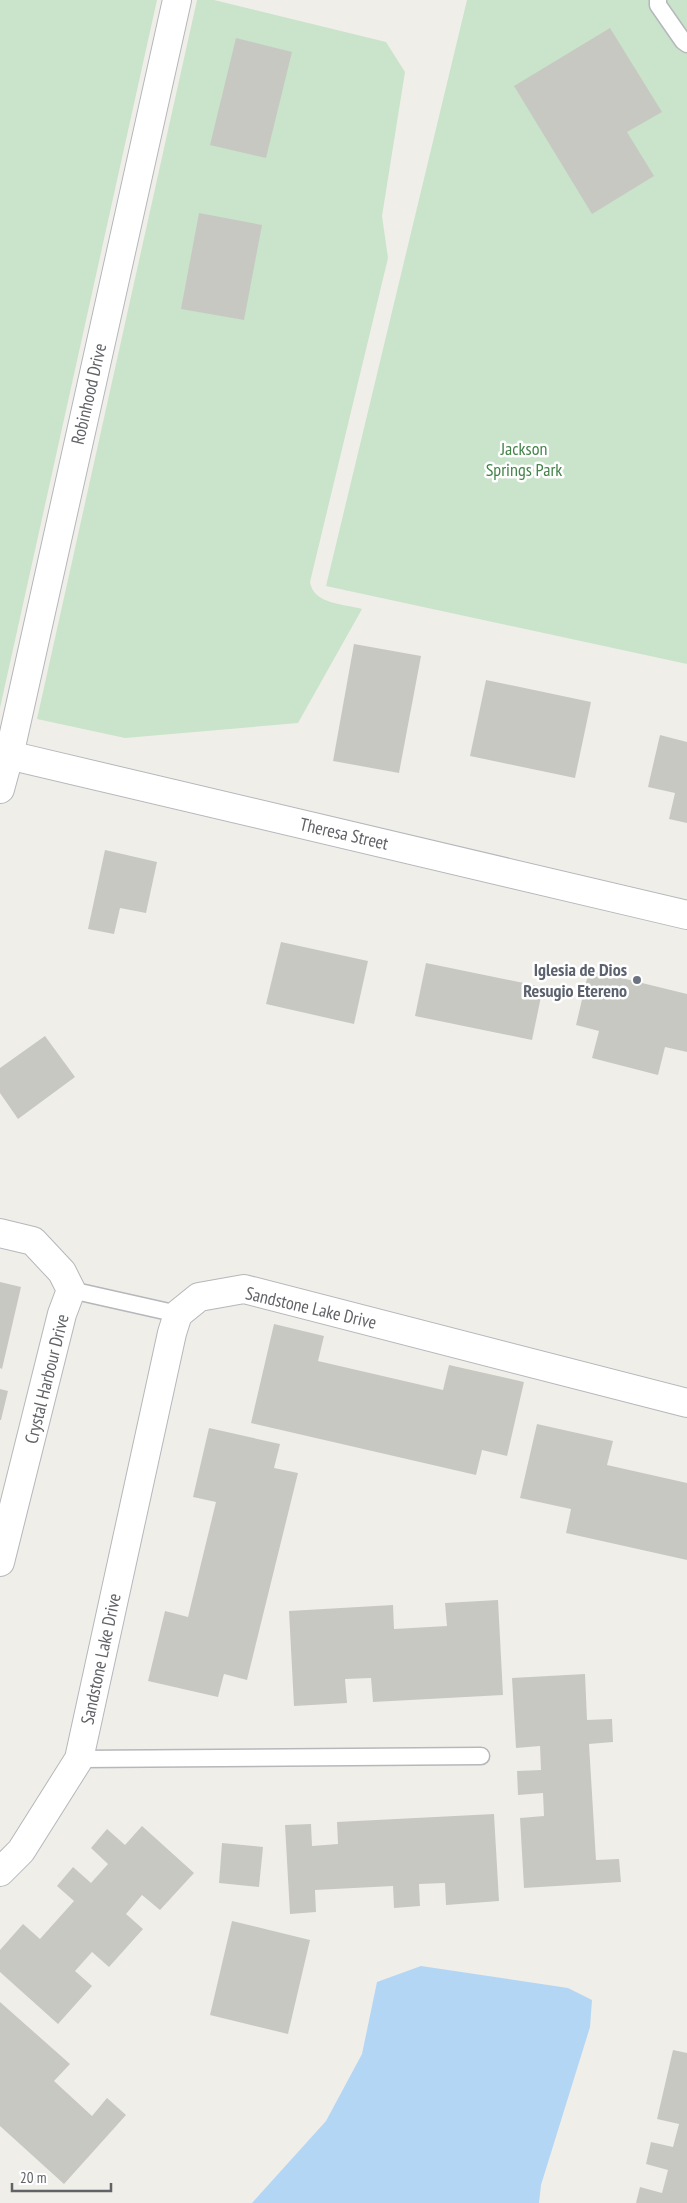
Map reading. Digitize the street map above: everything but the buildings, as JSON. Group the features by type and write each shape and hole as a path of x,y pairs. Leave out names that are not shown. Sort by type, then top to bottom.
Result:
{"street":[{"name":"Robinhood Drive","path":"0,788 5,754 177,0"},
{"name":"Theresa Street","path":"5,754 687,915"},
{"name":"Crystal Harbour Drive","path":"0,1233 33,1241 62,1272 71,1290 62,1314 0,1562"},
{"name":"Sandstone Lake Drive","path":"0,1872 21,1851 79,1759 178,1314 199,1298 244,1289 687,1403"}],"lane":[{"path":"658,0 658,5 682,41 687,44"},
{"path":"71,1290 178,1314"},
{"path":"79,1759 481,1756"}],"green space":[{"path":"0,0 157,0 0,708"},
{"path":"197,0 214,0 386,42 405,72 382,216 388,258 310,582 312,589 323,599 362,609 298,723 125,738 37,719"},
{"name":"Jackson Springs Park","path":"467,0 687,0 687,664 326,586"}],"water":[{"path":"421,1966 568,1988 592,2000 590,2027 541,2185 539,2203 252,2203 326,2121 362,2054 377,1982"}],"place":[{"name":"Iglesia de Dios Resugio Etereno","path":"637,980"}]}
